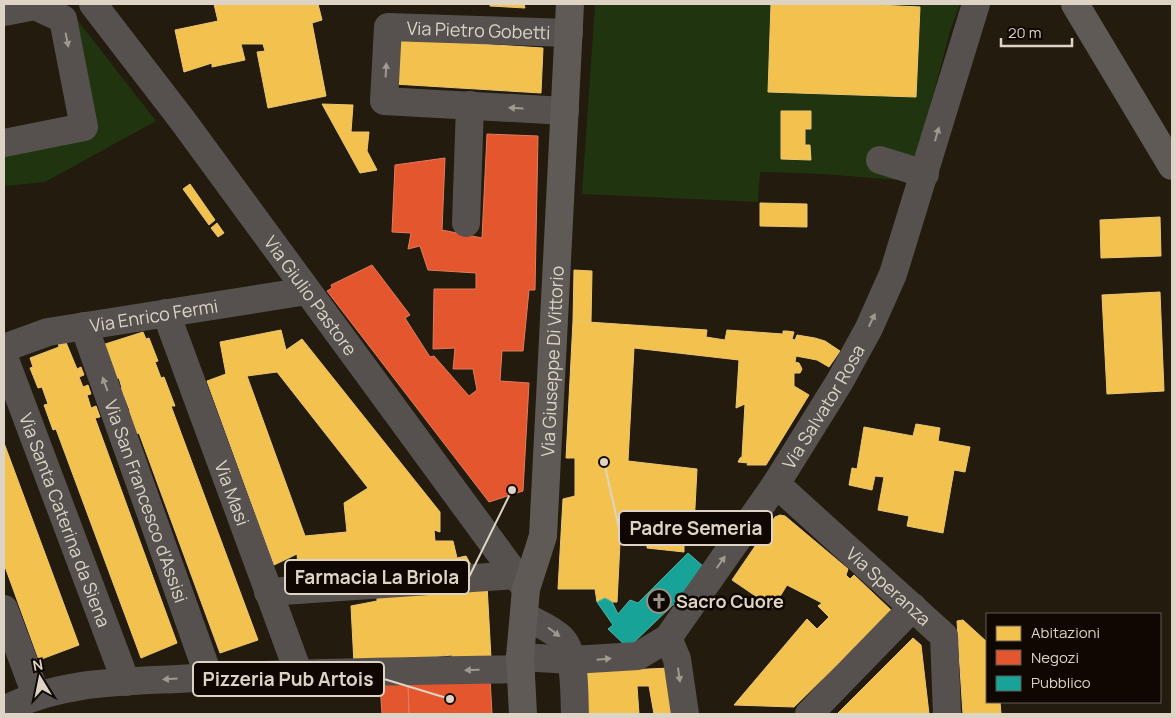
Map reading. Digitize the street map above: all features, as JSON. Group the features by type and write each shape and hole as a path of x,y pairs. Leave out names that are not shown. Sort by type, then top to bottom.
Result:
{"main road":[{"name":"Via Giuseppe Di Vittorio","path":"523,714 521,663 524,616 521,582 543,536 570,4"},
{"path":"1075,4 1172,166"}],"street":[{"name":"Via Giulio Pastore","path":"93,4 183,121 521,582"},
{"name":"Via Salvator Rosa","path":"4,710 36,695 67,687 209,677 638,656 668,638 776,484 840,381 869,328 893,274 976,4"},
{"path":"4,9 34,6 63,19 84,127 4,143"},
{"name":"Via Pietro Gobetti","path":"470,105 384,101 388,27 569,33"},
{"path":"466,223 470,105 565,111"},
{"path":"880,160 925,174"},
{"name":"Via Enrico Fermi","path":"4,348 48,332 307,291"},
{"name":"Via Masi","path":"166,313 299,674"},
{"name":"Via San Francesco d'Assisi","path":"84,326 209,677"},
{"name":"Via Santa Caterina da Siena","path":"4,357 126,682"},
{"name":"Via Speranza","path":"776,484 944,636 948,714"},
{"path":"268,592 521,582"},
{"path":"809,714 913,608"},
{"path":"4,609 36,695"},
{"path":"524,616 547,627 563,639 572,660 575,714"},
{"path":"668,638 677,659 685,714"}],"green space":[{"path":"595,4 960,4 951,28 910,181 824,174 760,172 758,202 582,194"},
{"path":"68,8 156,121 45,182 4,186 4,152 95,132"}],"building: Abitazioni":[{"path":"214,4 318,4 322,20 312,23 326,96 268,108 257,52 265,51 263,44 241,44 245,60 212,67 212,63 184,72 175,30 218,21"},
{"path":"490,4 524,4 525,8 490,6"},
{"path":"771,4 855,4 920,7 916,97 768,92"},
{"path":"397,39 543,48 541,93 394,84"},
{"path":"322,104 353,105 351,132 369,132 367,151 377,170 360,173"},
{"path":"781,111 811,111 811,129 805,129 805,145 810,145 811,160 781,159"},
{"path":"190,184 215,220 209,225 183,189"},
{"path":"760,203 807,204 807,227 760,226"},
{"path":"1160,217 1161,256 1101,258 1100,220"},
{"path":"217,223 224,233 218,237 211,228"},
{"path":"574,270 592,271 591,322 573,321"},
{"path":"1160,292 1164,391 1107,394 1102,295"},
{"path":"573,321 707,330 706,337 725,340 727,330 783,334 783,331 787,331 794,332 792,339 795,340 797,335 815,338 825,341 840,351 829,367 817,360 796,356 795,362 799,363 802,369 800,373 794,373 794,386 809,395 766,465 747,465 748,463 738,462 742,457 745,404 736,408 739,360 634,348 628,461 697,469 694,527 704,532 703,541 694,535 694,543 684,542 684,552 647,548 647,539 620,543 617,602 612,602 605,598 597,602 595,589 558,589 563,499 575,496 575,458 566,458"},
{"path":"281,330 286,350 302,339 440,512 440,532 434,530 435,541 453,541 457,558 466,556 471,565 457,561 458,565 442,563 443,566 415,568 415,565 391,568 392,565 347,568 348,574 309,576 309,574 299,575 300,565 298,566 297,554 274,565 207,381 226,374 220,342","holes":["277,372 368,488 344,503 347,532 305,536 247,376"]},
{"path":"143,332 146,339 149,338 158,361 155,362 161,378 164,377 175,406 171,406 258,640 220,653 139,433 133,435 124,413 130,411 124,396 119,398 115,390 122,388 119,378 112,380 110,372 115,371 108,353 103,354 99,346"},
{"path":"65,340 77,369 81,367 84,375 79,377 83,387 88,385 91,394 87,395 91,408 96,406 100,417 95,418 177,643 141,658 56,429 53,430 44,405 48,404 42,387 38,388 30,368 33,367 30,358 59,347 58,342"},
{"path":"916,424 940,428 938,441 970,447 965,472 954,470 943,533 907,526 909,516 878,510 884,477 875,476 872,490 849,485 852,468 857,469 864,427 913,436"},
{"path":"4,443 79,645 39,660 4,564"},
{"path":"785,516 848,569 846,575 850,579 854,575 892,611 794,707 734,705 807,619 817,629 829,617 818,606 822,603 787,585 773,608 732,580 775,517"},
{"path":"487,585 491,658 452,660 452,655 354,664 351,606 377,601 377,589"},
{"path":"963,620 986,641 986,703 1000,703 1001,714 963,714 957,621"},
{"path":"913,638 921,645 929,714 837,714"},
{"path":"670,668 677,714 654,714 649,686 637,686 639,714 584,714 585,672"}],"building: Negozi":[{"path":"487,134 538,136 535,290 529,290 523,351 502,351 500,381 529,383 523,491 489,502 327,291 332,288 331,285 372,265 410,315 405,318 430,357 434,356 469,396 477,390 473,369 453,369 455,348 433,349 434,289 476,289 476,273 428,270 420,246 408,249 411,233 392,232 395,165 445,158 442,230 482,238"},
{"path":"490,678 492,714 409,714 408,684"},
{"path":"408,684 409,714 382,714 380,685"}],"building: Pubblico":[{"name":"Sacro Cuore","path":"688,553 704,567 677,601 628,648 608,629 613,625 597,602 605,598 612,602 618,614 630,600 638,603"}],"place":[{"name":"Padre Semeria","path":"604,462"},
{"name":"Farmacia La Briola","path":"512,490"},
{"name":"Sacro Cuore","path":"659,601"},
{"name":"Pizzeria Pub Artois","path":"450,699"}]}
